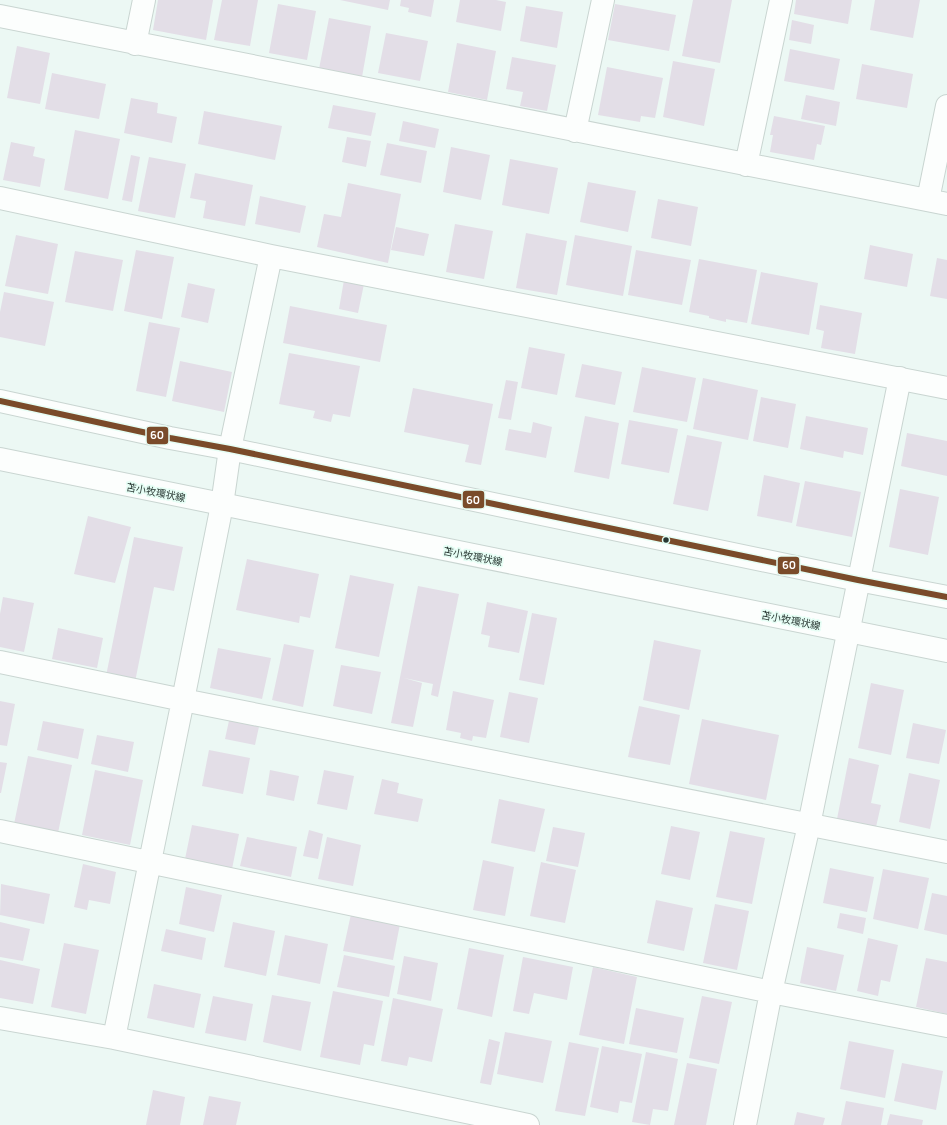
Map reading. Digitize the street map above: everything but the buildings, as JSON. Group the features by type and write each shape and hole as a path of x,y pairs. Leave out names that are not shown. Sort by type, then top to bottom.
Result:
{"street":[{"path":"135,44 144,0"},
{"path":"575,131 603,0"},
{"path":"746,165 782,0"},
{"path":"0,16 937,202 947,106"},
{"path":"0,198 271,256 947,388"},
{"path":"114,1038 222,505 230,449 271,256"},
{"path":"745,1125 771,992 809,825 900,378"},
{"path":"0,401 170,438 230,449 858,580 947,597"},
{"name":"苫小牧環状線","path":"0,460 947,651"},
{"path":"0,662 183,700 947,852"},
{"path":"0,831 771,992 947,1026"},
{"path":"0,1018 114,1038 528,1125"}],"transit line":[{"name":"60","path":"0,401 170,438 230,449 858,580 947,597"}]}
